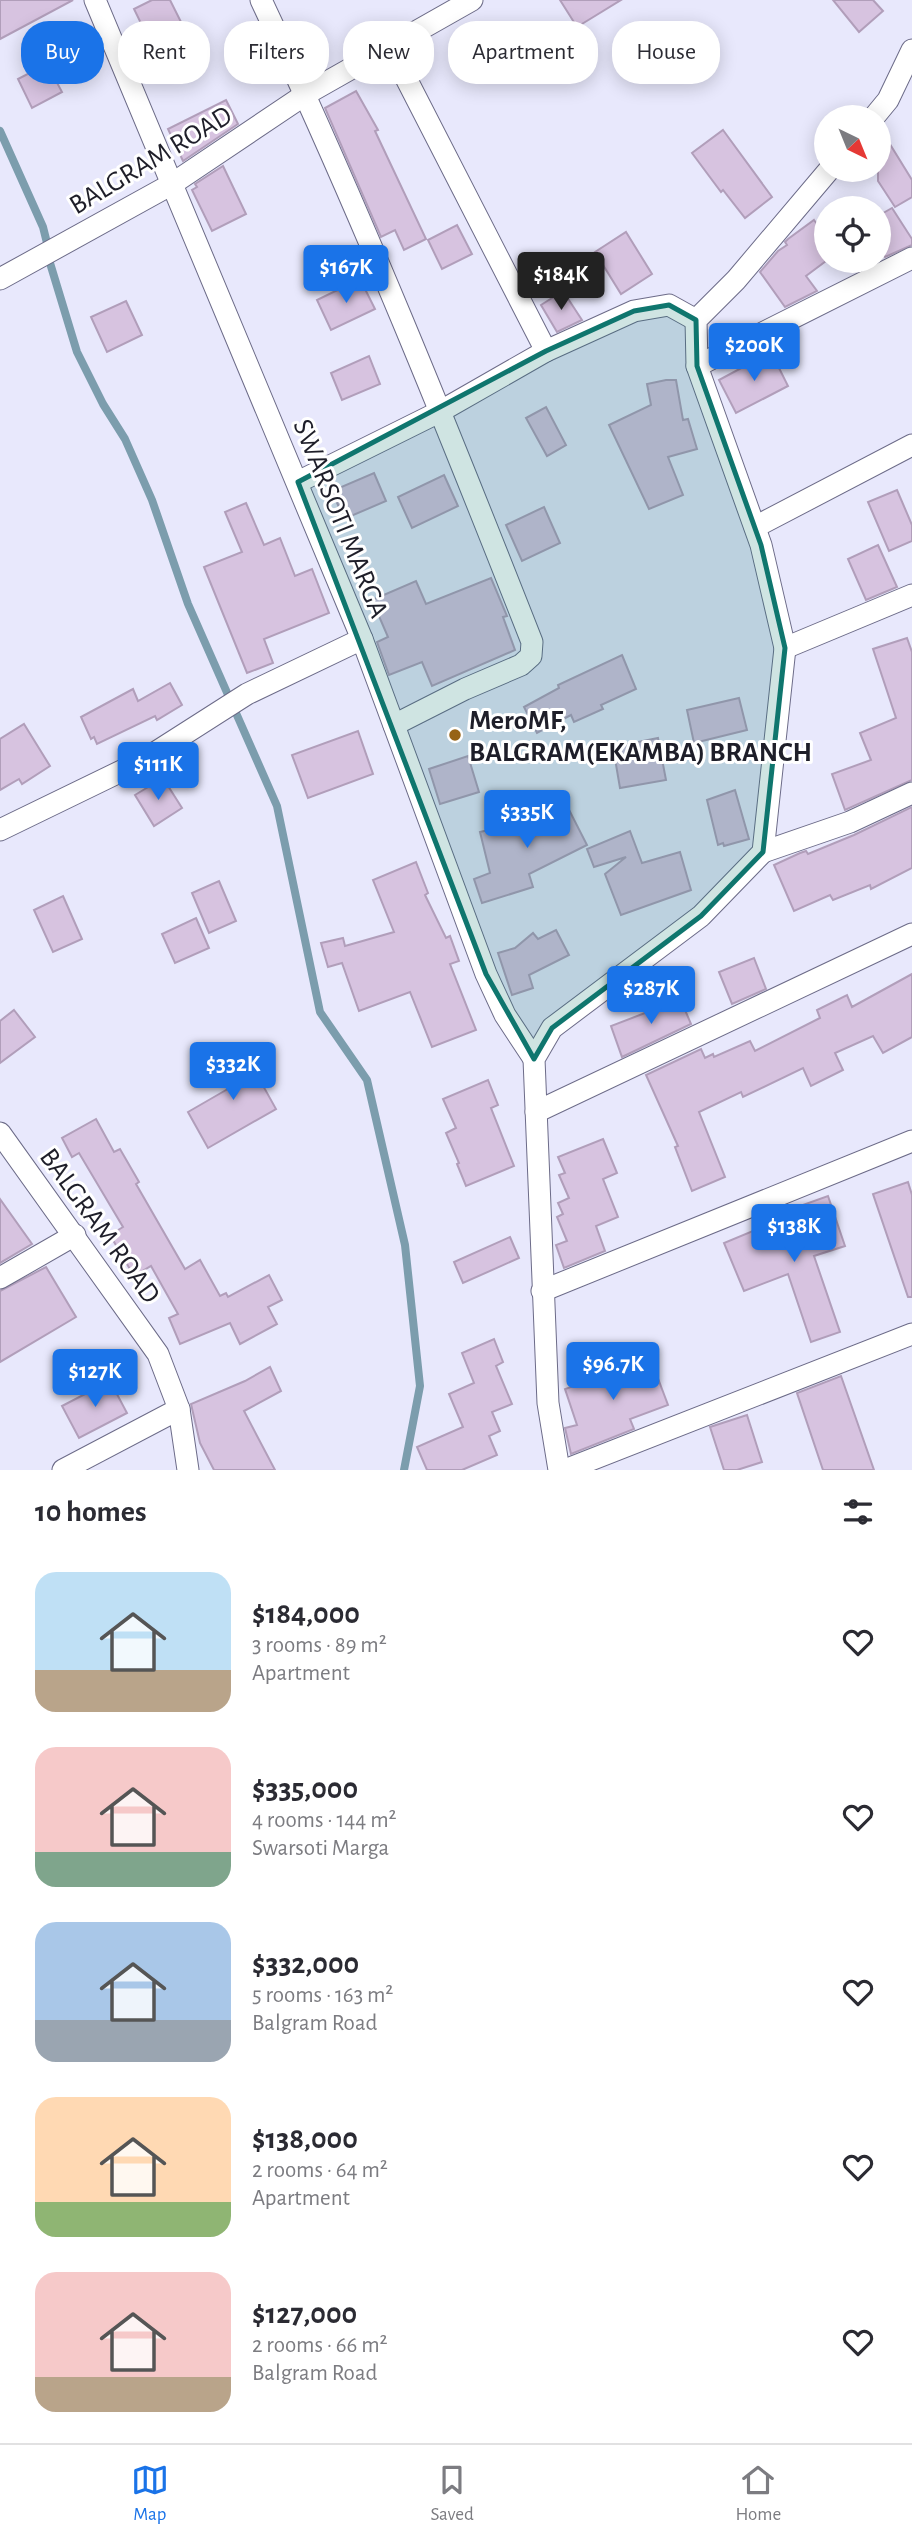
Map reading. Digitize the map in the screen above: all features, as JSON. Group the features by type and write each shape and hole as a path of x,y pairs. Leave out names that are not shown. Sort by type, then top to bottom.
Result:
{"street":[{"name":"SWARSOTI MARGA","path":"95,0 362,639 486,974 505,1015 534,1059"},
{"path":"261,0 306,94 440,411 532,642 531,656 521,665 465,689 394,725"},
{"name":"BALGRAM ROAD","path":"434,22 472,0"},
{"path":"884,105 912,50"},
{"name":"BALGRAM ROAD","path":"0,279 172,184 306,94 343,73"},
{"path":"409,84 546,351"},
{"path":"888,100 912,92"},
{"path":"763,852 785,649 761,545 698,366 696,320 736,280 820,182"},
{"path":"698,366 912,258"},
{"path":"298,482 440,411 546,351 634,311 669,305 696,320"},
{"path":"755,527 912,445"},
{"path":"785,649 912,596"},
{"path":"0,830 142,761 242,696 362,639"},
{"path":"559,1470 548,1403 534,1059 552,1028 701,916 763,852 850,822 912,793"},
{"path":"536,1112 912,934"},
{"name":"BALGRAM ROAD","path":"0,1132 158,1354 179,1409 188,1470"},
{"path":"542,1291 912,1141"},
{"path":"0,1278 75,1235"},
{"path":"565,1470 912,1334"},
{"path":"63,1470 179,1409"}],"highlighted area":[{"path":"669,305 696,320 697,366 761,545 785,648 763,852 701,916 552,1028 534,1059 486,974 298,482 546,351 634,311"}],"building":[{"path":"0,0 73,0 34,21 21,21 21,28 0,39"},
{"path":"152,0 170,0 180,21 140,21 134,9"},
{"path":"560,0 621,0 587,21 573,21"},
{"path":"833,0 873,0 883,11 859,32"},
{"path":"21,77 21,84 58,84 62,92 32,108 18,79"},
{"path":"356,91 378,130 375,131 426,239 404,250 395,230 381,237 325,108"},
{"path":"226,100 238,124 183,161 168,129"},
{"path":"723,130 772,197 745,218 723,190 721,192 692,153"},
{"path":"891,146 912,180 912,197 895,207 891,196 888,196 879,182 891,182"},
{"path":"223,166 246,214 212,231 192,190 197,187 195,184"},
{"path":"891,209 912,239 912,245 891,254"},
{"path":"814,220 814,270 806,276 817,291 785,307 760,272 778,251 787,245 785,242"},
{"path":"457,225 472,254 442,269 428,240"},
{"path":"626,232 652,274 621,294 595,252"},
{"path":"360,279 375,309 331,330 317,300"},
{"path":"563,291 582,320 557,332 541,305"},
{"path":"126,301 142,335 107,352 91,317"},
{"path":"771,352 788,386 736,413 719,380"},
{"path":"369,356 380,384 342,400 331,373"},
{"path":"676,380 683,420 688,419 697,449 668,457 683,495 649,509 609,425 651,405 647,384"},
{"path":"546,407 566,445 547,456 526,418"},
{"path":"374,473 386,501 344,519 332,491"},
{"path":"444,475 458,506 412,528 398,497"},
{"path":"897,490 912,525 912,541 889,551 868,502"},
{"path":"246,503 264,545 280,538 295,576 312,569 329,613 264,639 273,663 247,673 204,567 242,552 225,512"},
{"path":"544,507 560,543 522,561 506,525"},
{"path":"878,545 897,587 866,600 848,559"},
{"path":"491,578 507,616 503,617 515,650 432,686 422,662 389,675 377,642 388,637 372,600 416,581 426,604"},
{"path":"907,638 912,652 912,780 845,810 832,774 871,760 860,733 896,718 873,649"},
{"path":"622,655 636,689 601,705 603,709 574,722 571,715 537,733 524,707 559,688 558,685"},
{"path":"170,683 182,705 157,720 155,716 97,744 94,737 91,739 81,717 133,689 138,701"},
{"path":"739,698 747,730 694,743 687,710"},
{"path":"24,724 50,766 22,784 19,779 0,790 0,739"},
{"path":"358,731 373,774 308,798 292,755"},
{"path":"658,738 666,780 620,788 613,747"},
{"path":"468,756 479,792 440,804 429,769"},
{"path":"163,778 182,808 154,826 135,795"},
{"path":"735,790 749,839 724,846 723,843 718,845 707,800"},
{"path":"563,798 587,845 529,874 533,887 482,903 474,879 490,873 480,832 543,817 539,810"},
{"path":"912,807 912,868 871,889 870,885 833,900 830,895 794,911 774,865 800,853 806,851 808,854 854,835"},
{"path":"630,831 642,863 680,852 691,890 621,915 605,874 626,857 594,867 587,849"},
{"path":"416,862 428,893 425,895 446,938 450,936 459,961 450,964 476,1030 432,1047 410,992 359,1011 342,963 328,967 321,943 343,938 345,946 394,932 373,880"},
{"path":"219,881 236,921 209,933 192,893"},
{"path":"63,896 82,939 53,952 34,910"},
{"path":"196,918 209,948 175,963 162,934"},
{"path":"556,930 569,955 529,975 533,988 512,995 498,953 515,948 533,933 538,939"},
{"path":"754,958 766,989 732,1004 719,972"},
{"path":"912,974 912,1037 883,1053 873,1036 835,1053 843,1070 811,1086 803,1068 743,1097 741,1092 699,1112 725,1177 692,1191 675,1147 678,1146 646,1075 701,1049 705,1058 713,1054 714,1057 750,1041 755,1051 820,1018 817,1010 847,995 852,1007"},
{"path":"679,996 691,1024 622,1057 611,1026 653,1010 651,1007"},
{"path":"14,1010 35,1037 0,1063 0,1021"},
{"path":"242,1048 276,1109 208,1148 188,1112 233,1086 219,1061"},
{"path":"488,1080 498,1105 491,1108 514,1166 466,1186 446,1133 456,1128 443,1099"},
{"path":"96,1119 114,1152 120,1149 139,1182 136,1184 185,1269 200,1260 220,1296 226,1293 228,1297 269,1275 282,1300 268,1307 277,1324 240,1344 230,1323 180,1344 169,1318 178,1314 151,1266 134,1276 110,1235 123,1227 79,1153 72,1157 62,1138"},
{"path":"603,1139 617,1173 603,1179 618,1217 596,1226 605,1251 564,1268 556,1245 567,1241 557,1217 563,1214 558,1203 569,1198 559,1175 565,1173 558,1157"},
{"path":"908,1182 912,1195 912,1297 908,1297 873,1194"},
{"path":"828,1196 845,1246 814,1256 840,1332 811,1342 788,1274 744,1291 724,1243 760,1228 766,1243 805,1230 797,1207"},
{"path":"0,1199 32,1244 0,1263"},
{"path":"510,1237 519,1258 463,1283 454,1262"},
{"path":"46,1267 76,1317 0,1362 0,1291"},
{"path":"494,1339 503,1362 496,1366 512,1404 492,1412 500,1431 489,1436 497,1455 462,1470 427,1470 417,1447 463,1427 449,1394 474,1383 462,1353"},
{"path":"648,1352 668,1405 630,1419 634,1429 571,1454 565,1428 577,1425 565,1389 617,1371 614,1365"},
{"path":"270,1367 281,1391 244,1411 275,1470 214,1470 200,1443 191,1404"},
{"path":"841,1376 874,1470 823,1470 797,1393"},
{"path":"110,1381 127,1413 79,1438 62,1406"},
{"path":"747,1415 762,1462 737,1470 724,1470 710,1427"}],"waterway":[{"path":"0,131 43,227 47,243"},
{"path":"50,263 77,352 103,404 125,439 152,500 188,604 277,806 320,1012 367,1080 405,1245 420,1386 404,1470"}],"place":[{"name":"MeroMF, BALGRAM(EKAMBA) BRANCH","path":"455,735"}]}
